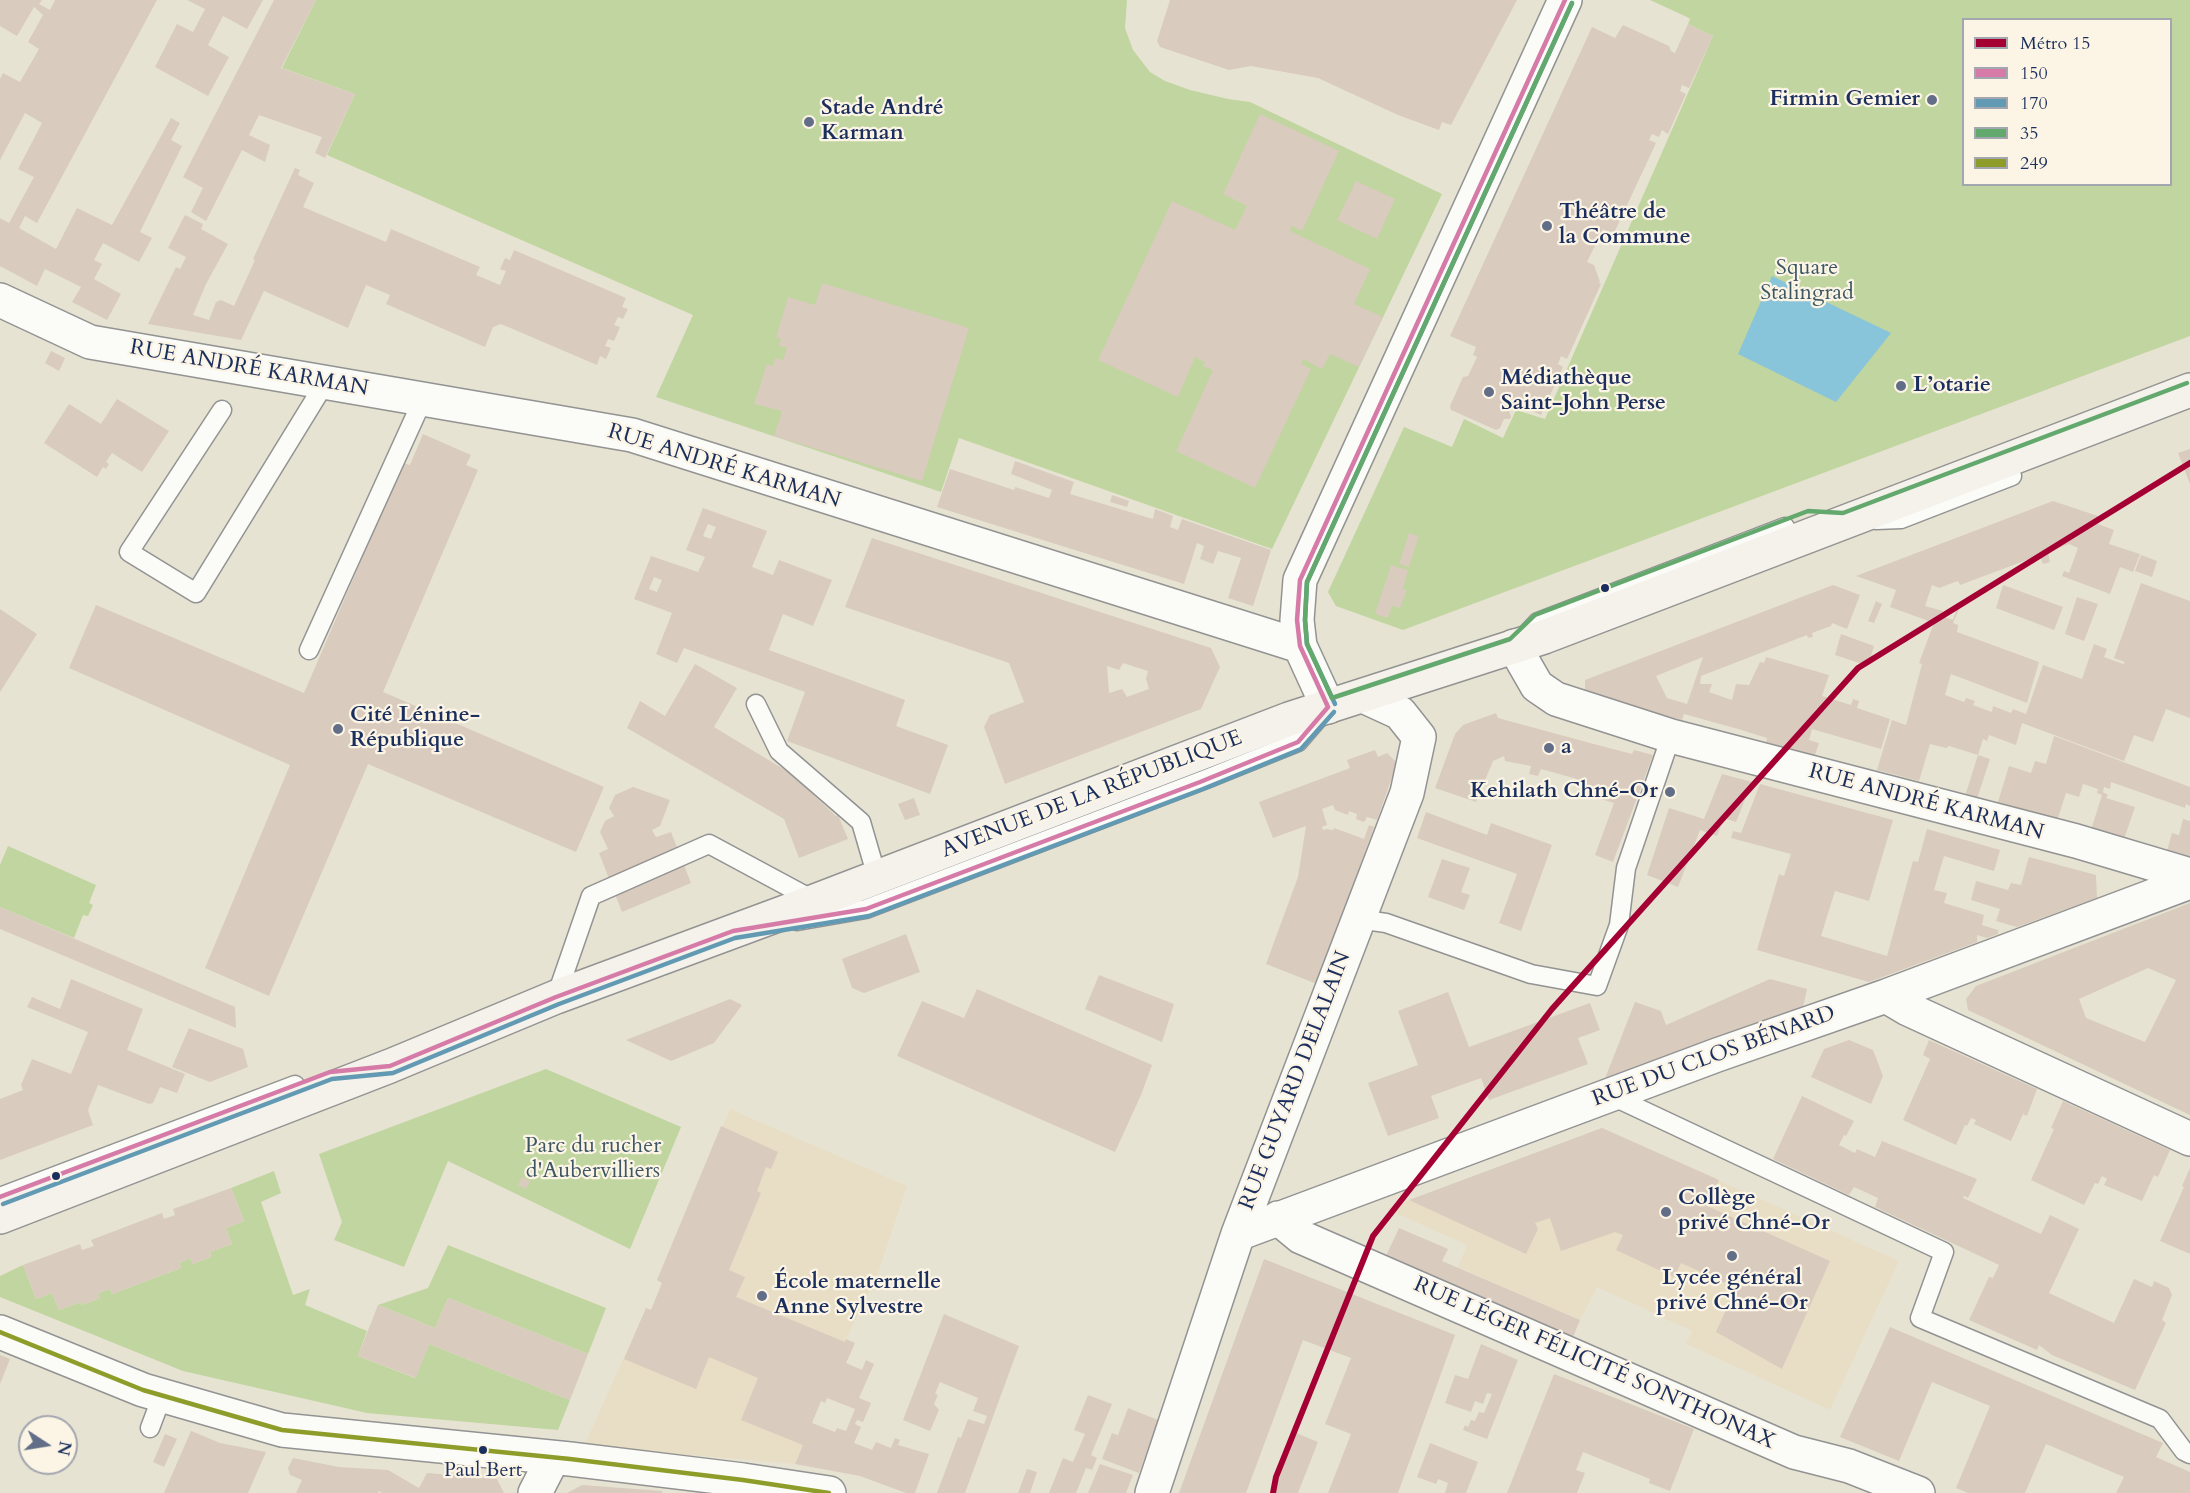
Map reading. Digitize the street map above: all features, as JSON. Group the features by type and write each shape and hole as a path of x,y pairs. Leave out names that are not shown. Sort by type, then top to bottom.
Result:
{"main road":[{"name":"AVENUE DE LA RÉPUBLIQUE","path":"0,1217 390,1066 556,997 815,901 1289,719 1544,637 2190,390"}],"street":[{"path":"1328,707 1300,646 1297,620 1300,580 1565,0"},
{"name":"RUE ANDRÉ KARMAN","path":"0,300 90,342 633,435 1300,646"},
{"name":"RUE ANDRÉ KARMAN","path":"1514,646 1537,686 1556,699 1671,736 2076,841 2190,875"},
{"name":"RUE GUYARD DELALAIN","path":"1152,1493 1238,1234 1407,793 1419,737 1401,713 1363,696"},
{"name":"RUE DU CLOS BÉNARD","path":"1238,1234 2190,882"},
{"path":"1886,996 1908,1009 2190,1139"},
{"name":"RUE LÉGER FÉLICITÉ SONTHONAX","path":"1278,1218 1301,1236 1794,1452 1849,1466 1918,1493"},
{"path":"0,1332 92,1371 162,1396 282,1430 732,1478 829,1493"},
{"path":"535,1493 553,1458"}],"lane":[{"path":"222,410 129,552 196,593 325,383"},
{"path":"309,650 423,399"},
{"path":"1844,521 1901,519 2190,407"},
{"path":"756,704 778,751 861,822 877,877"},
{"path":"733,931 866,909 877,905 1200,782 1298,742 1328,707"},
{"path":"1358,920 1386,923 1531,974 1597,986 1619,925 1626,868 1671,736"},
{"path":"556,997 591,896 709,844 815,901"},
{"path":"0,1197 330,1072 390,1066"},
{"path":"1610,1095 1944,1252 1920,1318 2160,1419 2184,1451 2190,1454"},
{"path":"150,1428 162,1396"}],"shaded area":[{"name":"École maternelle Anne Sylvestre","path":"730,1109 907,1186 877,1276 846,1339 795,1464 584,1446 646,1308 651,1310 662,1283 657,1280"},
{"path":"1602,1128 1899,1261 1830,1410 1686,1344 1692,1331 1597,1287 1580,1320 1458,1267 1467,1245 1387,1209"}],"green space":[{"path":"316,0 1127,0 1125,28 1133,50 1150,72 1165,81 1190,90 1250,102 1442,194 1272,549 959,438 941,492 656,397 693,315 327,155 355,94 282,68"},
{"name":"Square Stalingrad","path":"1650,0 2190,0 2190,336 1403,630 1336,606 1328,592 1404,427 1452,447 1464,419 1503,438 1516,410 1545,419 1713,36 1688,24 1690,19"},
{"path":"8,846 96,885 89,903 93,905 88,916 83,915 74,938 0,907 0,865"},
{"name":"Parc du rucher d'Aubervilliers","path":"546,1069 681,1127 630,1249 448,1161 404,1267 334,1240 342,1222 319,1154"},
{"path":"274,1171 281,1193 261,1202 293,1295 310,1289 305,1305 367,1331 358,1356 415,1378 429,1344 570,1400 558,1430 367,1413 183,1371 0,1297 0,1276 23,1265 36,1299 52,1293 59,1310 100,1298 98,1293 110,1289 112,1294 181,1268 179,1263 190,1258 193,1264 211,1257 210,1252 232,1244 226,1228 244,1221 231,1188"},
{"path":"448,1245 606,1308 588,1354 448,1298 435,1328 378,1305 428,1288"}],"water":[{"path":"1772,276 1891,333 1836,402 1738,354"}],"building":[{"path":"0,0 42,0 39,4 50,10 55,0 157,0 37,223 25,216 19,228 56,249 77,208 112,225 171,118 180,123 171,140 182,146 140,232 152,238 139,262 103,243 94,260 102,264 94,279 121,294 107,320 72,302 81,287 45,269 37,286 0,266 0,218 9,223 34,177 18,169 42,123 25,113 0,160 0,79 3,73 20,82 39,49 28,42 43,15 34,7 17,36 0,26"},
{"path":"187,0 263,0 247,29 223,16 208,45 229,57 208,96 155,67 177,24 193,32 205,9"},
{"path":"274,0 316,0 281,68 355,94 325,158 315,153 322,137 259,115 249,135 270,145 265,162 242,150 206,221 191,212 203,188 183,177"},
{"path":"1170,0 1517,0 1451,125 1442,122 1439,130 1398,115 1318,78 1251,66 1229,70 1160,47 1157,41"},
{"name":"Théâtre de la Commune","path":"1688,24 1713,36 1689,88 1682,85 1680,91 1686,94 1668,134 1662,130 1659,137 1652,134 1649,140 1656,143 1615,231 1609,232 1603,229 1587,262 1594,265 1600,282 1598,282 1601,284 1567,359 1561,356 1558,364 1563,367 1541,415 1511,402 1508,409 1510,419 1504,419 1500,428 1496,430 1451,410 1450,406 1463,377 1468,376 1477,357 1473,355 1476,347 1450,336 1592,27 1615,38 1623,25 1669,46 1675,53"},
{"path":"1260,114 1339,151 1302,231 1292,226 1290,231 1370,269 1354,304 1383,317 1359,367 1330,354 1322,369 1303,359 1301,364 1311,369 1255,488 1176,451 1213,370 1203,366 1205,362 1195,357 1178,397 1098,360 1172,201 1235,230 1247,206 1223,194"},
{"path":"295,168 300,170 298,175 314,183 303,207 386,242 391,229 480,267 476,275 500,285 506,271 500,269 505,258 510,260 514,250 626,298 622,307 628,309 623,319 618,317 614,325 620,327 614,341 608,339 605,346 611,348 606,359 600,356 597,365 501,324 493,327 485,347 386,304 390,295 366,285 348,328 264,291 241,340 148,324 176,267 180,269 186,257 168,248 185,215 203,224 201,229 228,244 206,284 193,315 209,320 216,302 221,300 234,306"},
{"path":"1356,181 1395,199 1377,239 1337,220"},
{"path":"822,283 969,328 922,481 774,436 782,411 754,404 767,364 773,366 775,358 783,360 787,348 779,346 781,339 776,337 788,297 815,305"},
{"path":"51,351 65,358 59,371 45,363"},
{"path":"117,399 169,431 142,472 112,453 106,462 109,464 106,469 103,467 97,477 44,443 69,404 101,424"},
{"name":"Cité Lénine- République","path":"423,434 471,455 466,465 478,470 383,692 604,787 576,852 368,764 269,996 205,968 290,765 69,668 96,605 304,693 403,463 410,465"},
{"path":"2190,449 2190,484 2178,453"},
{"path":"1015,461 1074,482 1070,494 1153,519 1155,509 1173,516 1170,527 1178,530 1182,519 1271,550 1253,606 1228,598 1241,558 1218,551 1213,564 1200,559 1204,546 1197,543 1184,584 937,507 950,469 1014,490 1015,487 1049,498 1052,490 1011,474"},
{"path":"1112,495 1129,501 1127,507 1110,502"},
{"path":"2053,501 2101,517 2098,524 2114,530 2109,544 2140,554 2133,572 2120,567 2110,594 2062,576 2064,571 2069,573 2078,548 2069,544 2048,552 2050,562 2043,564 2040,555 1960,585 1958,581 1939,588 1932,585 1925,606 1943,611 1941,616 1953,620 1957,608 1959,609 1953,623 1958,625 1957,632 2039,662 2027,703 1951,674 1945,695 1964,702 1966,698 1975,701 1973,705 1992,712 1993,706 2011,713 2013,709 2026,714 2043,665 2082,679 2094,644 2107,649 2104,657 2123,664 2125,662 2114,658 2141,583 2190,601 2190,718 2166,709 2153,742 2134,735 2124,761 2022,723 2016,745 1989,735 1987,741 1983,739 1978,755 1949,746 1946,748 1930,744 1919,781 1877,770 1892,720 1906,725 1922,664 1919,663 1934,623 1890,607 1896,590 1856,576"},
{"path":"703,508 767,531 752,567 773,575 779,560 832,580 813,626 783,614 769,650 905,700 896,726 948,745 930,794 787,741 805,692 684,648 677,663 656,654 672,613 634,599 651,556 698,572 705,557 686,550","holes":["708,524 716,527 711,539 703,536","654,577 662,580 657,592 649,589"]},
{"path":"1409,533 1419,536 1409,567 1399,564"},
{"path":"872,538 1211,648 1220,667 1201,709 1005,784 984,727 990,715 1024,702 1009,663 845,607","holes":["1123,663 1148,671 1146,679 1149,689 1127,697 1122,689 1109,693 1107,666 1119,670"]},
{"path":"2141,555 2157,561 2152,577 2135,571"},
{"path":"1391,565 1408,570 1403,589 1407,590 1400,608 1392,606 1388,618 1375,614"},
{"path":"1833,585 1860,595 1847,629 1832,623 1831,626 1812,633 1813,637 1808,638 1807,635 1701,676 1700,684 1712,684 1709,692 1732,700 1736,684 1749,685 1760,662 1764,663 1766,657 1829,675 1822,696 1851,705 1853,699 1859,701 1857,708 1890,719 1881,749 1812,729 1809,740 1819,743 1815,755 1766,742 1767,738 1684,714 1682,720 1585,693 1585,680","holes":["1703,657 1687,704 1667,698 1656,676"]},
{"path":"2003,585 2063,607 2054,630 1996,608"},
{"path":"2077,597 2098,604 2084,641 2065,634"},
{"path":"1876,601 1882,604 1874,623 1868,621"},
{"path":"0,609 37,634 0,692"},
{"path":"1841,634 1874,646 1868,666 1835,655"},
{"path":"695,664 737,688 714,727 790,773 836,816 838,815 848,839 799,858 784,819 627,728 640,701 665,716"},
{"path":"1496,713 1498,718 1590,743 1632,754 1634,750 1653,755 1613,862 1595,855 1614,803 1584,794 1587,786 1575,783 1577,779 1541,769 1538,776 1529,774 1531,766 1505,761 1504,756 1493,761 1476,802 1435,788 1455,734 1463,725"},
{"path":"2054,736 2190,787 2190,806 2186,804 2185,808 2111,782 2110,789 2104,787 2103,792 2108,795 2106,798 2135,807 2124,839 2091,830 2102,795 2097,793 2098,789 2083,784 2079,797 2066,793 2057,821 1997,805 2009,766 2031,773 2035,761 2046,764"},
{"path":"1375,750 1378,757 1387,753 1397,763 1377,820 1367,817 1364,822 1356,819 1357,814 1349,811 1348,815 1335,810 1333,805 1322,809 1327,825 1322,827 1323,830 1334,828 1364,839 1369,825 1374,827 1317,984 1266,964 1298,877 1306,826 1273,838 1259,802 1350,768 1347,760"},
{"path":"1978,755 1990,759 1977,799 1965,796"},
{"path":"1722,774 1752,782 1736,822 1724,818 1717,836 1700,830 1678,887 1647,875 1669,808 1704,819"},
{"path":"1760,784 1893,820 1869,901 1835,891 1821,936 1887,956 1913,861 1918,862 1927,829 2000,850 1994,871 1944,856 1934,890 1947,893 1944,903 1984,915 1982,925 1998,930 1998,934 1987,938 1977,935 1977,942 1869,982 1757,950 1779,874 1784,876 1791,854 1731,838 1733,831 1741,833"},
{"path":"633,787 670,800 660,826 652,830 656,837 671,832 691,883 622,912 599,853 608,849 600,832 605,821 614,816 609,808 615,795"},
{"path":"914,798 920,815 905,820 898,804"},
{"path":"1426,812 1487,835 1491,823 1552,845 1521,931 1499,923 1517,874 1417,838"},
{"path":"2183,819 2190,821 2190,858 2167,851 2172,833 2179,835"},
{"path":"2029,857 2096,875 2097,898 2017,927 1996,921 2000,909 1971,900 1976,881 2008,890 2011,883 2021,885"},
{"path":"1442,859 1470,868 1461,892 1470,895 1464,910 1428,897"},
{"path":"2190,903 2190,1115 1968,1010 1966,999 1976,986","holes":["2148,968 2176,980 2145,1042 2086,1018 2079,999"]},
{"path":"0,907 235,1007 236,1028 0,929"},
{"path":"906,934 920,972 864,993 852,988 842,959"},
{"path":"1099,975 1174,1004 1162,1042 1085,1009"},
{"path":"71,979 143,1009 127,1050 185,1074 177,1093 160,1087 153,1103 149,1104 98,1085 88,1110 93,1125 0,1160 0,1099 23,1090 21,1085 32,1059 71,1074 88,1032 27,1007 32,997 60,1009"},
{"path":"1770,979 1807,989 1803,1007 1604,1081 1635,1002 1661,1011 1666,1025"},
{"path":"977,989 1152,1065 1115,1152 897,1056 922,1001 964,1018"},
{"path":"1448,992 1469,1047 1590,1003 1600,1030 1578,1038 1588,1064 1489,1100 1481,1078 1431,1096 1439,1118 1388,1136 1368,1083 1418,1065 1398,1011"},
{"path":"730,999 742,1005 714,1043 671,1061 626,1040"},
{"path":"189,1028 243,1049 248,1067 210,1082 172,1067"},
{"path":"1849,1040 1873,1050 1883,1076 1871,1104 1811,1077 1824,1049"},
{"path":"1929,1040 2037,1089 2027,1116 2023,1114 2011,1141 1974,1124 1976,1120 1971,1118 1967,1126 1965,1125 1956,1145 1903,1120 1930,1059 1923,1055"},
{"path":"1802,1096 1854,1121 1839,1145 1855,1153 1857,1149 1875,1157 1882,1141 1977,1179 1968,1198 1964,1196 1963,1198 2041,1234 2050,1215 2079,1229 2049,1293 2114,1323 2134,1279 2152,1287 2154,1281 2169,1288 2172,1295 2162,1320 2166,1323 2135,1390 2052,1355 2039,1345 2037,1350 1969,1320 1989,1277 1993,1278 1999,1265 1875,1207 1878,1198 1854,1187 1849,1195 1773,1159"},
{"path":"2063,1101 2170,1150 2158,1177 2154,1175 2142,1201 2104,1185 2107,1179 2102,1176 2098,1184 2095,1183 2084,1205 2031,1180 2054,1129 2051,1128"},
{"path":"721,1126 778,1152 771,1169 766,1167 757,1191 761,1193 729,1270 745,1277 736,1297 845,1342 846,1339 855,1343 846,1363 862,1370 866,1360 874,1364 859,1398 871,1403 863,1422 857,1420 855,1424 861,1427 854,1443 872,1450 876,1442 891,1448 895,1438 900,1440 898,1445 929,1454 915,1493 906,1493 860,1476 795,1464 803,1445 741,1420 758,1378 709,1357 696,1389 624,1359 646,1308 651,1310 662,1283 657,1280","holes":["827,1398 855,1409 846,1431 837,1428 835,1432 812,1423 821,1401 825,1403"]},
{"path":"1602,1128 1719,1180 1707,1206 1830,1261 1782,1369 1716,1332 1736,1288 1681,1263 1674,1277 1616,1250 1623,1235 1615,1232 1561,1251 1550,1218 1535,1223 1538,1229 1526,1254 1409,1200"},
{"path":"2190,1168 2190,1254 2160,1241"},
{"path":"522,1177 530,1181 526,1189 518,1185"},
{"path":"231,1188 244,1221 226,1228 232,1244 210,1252 211,1257 193,1264 190,1258 179,1263 181,1268 112,1294 110,1289 98,1293 100,1298 82,1305 81,1302 59,1310 52,1293 36,1299 23,1265 80,1244 82,1250 94,1246 91,1240 162,1213 164,1219 175,1215 173,1209"},
{"path":"1399,1228 1448,1249 1442,1261 1580,1320 1573,1337 1386,1256"},
{"path":"1264,1259 1455,1335 1398,1493 1328,1493 1351,1434 1325,1424 1351,1358 1303,1340 1246,1493 1179,1493"},
{"path":"448,1298 588,1354 570,1400 429,1344 416,1378 358,1356 378,1305 435,1328"},
{"path":"944,1314 1019,1346 965,1493 937,1493 958,1437 961,1438 968,1419 984,1424 987,1416 973,1411 978,1398 940,1382 934,1404 939,1410 930,1431 903,1420"},
{"path":"1890,1327 2163,1443 2156,1457 2190,1472 2190,1493 2116,1493 2124,1477 2046,1444 2025,1493 1968,1493 1956,1488 1990,1406 1932,1382 1899,1461 1840,1437"},
{"path":"1481,1344 1518,1360 1487,1439 1463,1430 1465,1425 1468,1427 1471,1420 1475,1421 1479,1412 1484,1413 1492,1394 1487,1393 1483,1404 1475,1401 1471,1412 1445,1403 1455,1375 1468,1379"},
{"path":"0,1355 10,1359 0,1384"},
{"path":"1554,1374 1694,1429 1670,1491 1649,1483 1650,1479 1583,1452 1576,1470 1585,1473 1577,1493 1507,1493"},
{"path":"1088,1395 1112,1404 1091,1455 1097,1458 1092,1470 1086,1468 1076,1493 1049,1493 1063,1458 1073,1462 1085,1434 1074,1430"},
{"path":"1128,1408 1158,1420 1139,1473 1102,1459 1112,1433 1118,1435"},
{"path":"191,1431 220,1443 266,1452 248,1493 164,1493"},
{"path":"1296,1433 1318,1442 1298,1493 1273,1493"},
{"path":"165,1434 177,1439 164,1467 153,1462"},
{"path":"1430,1443 1478,1462 1466,1493 1445,1493 1448,1483 1438,1479 1436,1484 1417,1477"},
{"path":"293,1458 339,1467 388,1470 419,1488 427,1473 497,1479 504,1493 382,1493 379,1491 378,1493 296,1493 302,1480 290,1475 288,1468"},
{"path":"1100,1464 1133,1475 1126,1493 1088,1493"},
{"path":"1027,1469 1037,1472 1030,1493 1018,1493"},
{"path":"582,1485 662,1491 662,1493 567,1493"}],"metro line":[{"name":"15","path":"1273,1493 1276,1477 1373,1236 1552,1009 1858,668 2190,463"}],"transit line":[{"name":"150","path":"1328,707 1300,646 1297,620 1300,580 1565,0"},
{"name":"170","path":"1335,704 1307,644 1305,620 1307,582 1572,3"},
{"name":"35","path":"1572,3 1307,582 1305,620 1307,644 1332,698 1510,639 1535,615 1808,511 1843,513 2187,383"},
{"name":"150","path":"0,1197 330,1072 390,1066 556,997 733,931 866,909 1200,782 1298,742 1328,707"},
{"name":"170","path":"3,1204 332,1079 393,1073 559,1004 735,938 869,916 1203,789 1301,749 1334,712"},
{"name":"249","path":"0,1332 143,1390 282,1430 570,1459 829,1493"}],"place":[{"name":"Firmin Gemier","path":"1932,100"},
{"name":"Stade André Karman","path":"809,122"},
{"name":"Théâtre de la Commune","path":"1547,226"},
{"name":"L’otarie","path":"1901,386"},
{"name":"Médiathèque Saint-John Perse","path":"1489,392"},
{"name":"Cité Lénine- République","path":"338,729"},
{"name":"a","path":"1549,748"},
{"name":"Kehilath Chné-Or","path":"1670,792"},
{"name":"Collège privé Chné-Or","path":"1666,1212"},
{"name":"Lycée général privé Chné-Or","path":"1732,1256"},
{"name":"École maternelle Anne Sylvestre","path":"762,1296"},
{"name":"Paul Bert","path":"483,1450"}]}
